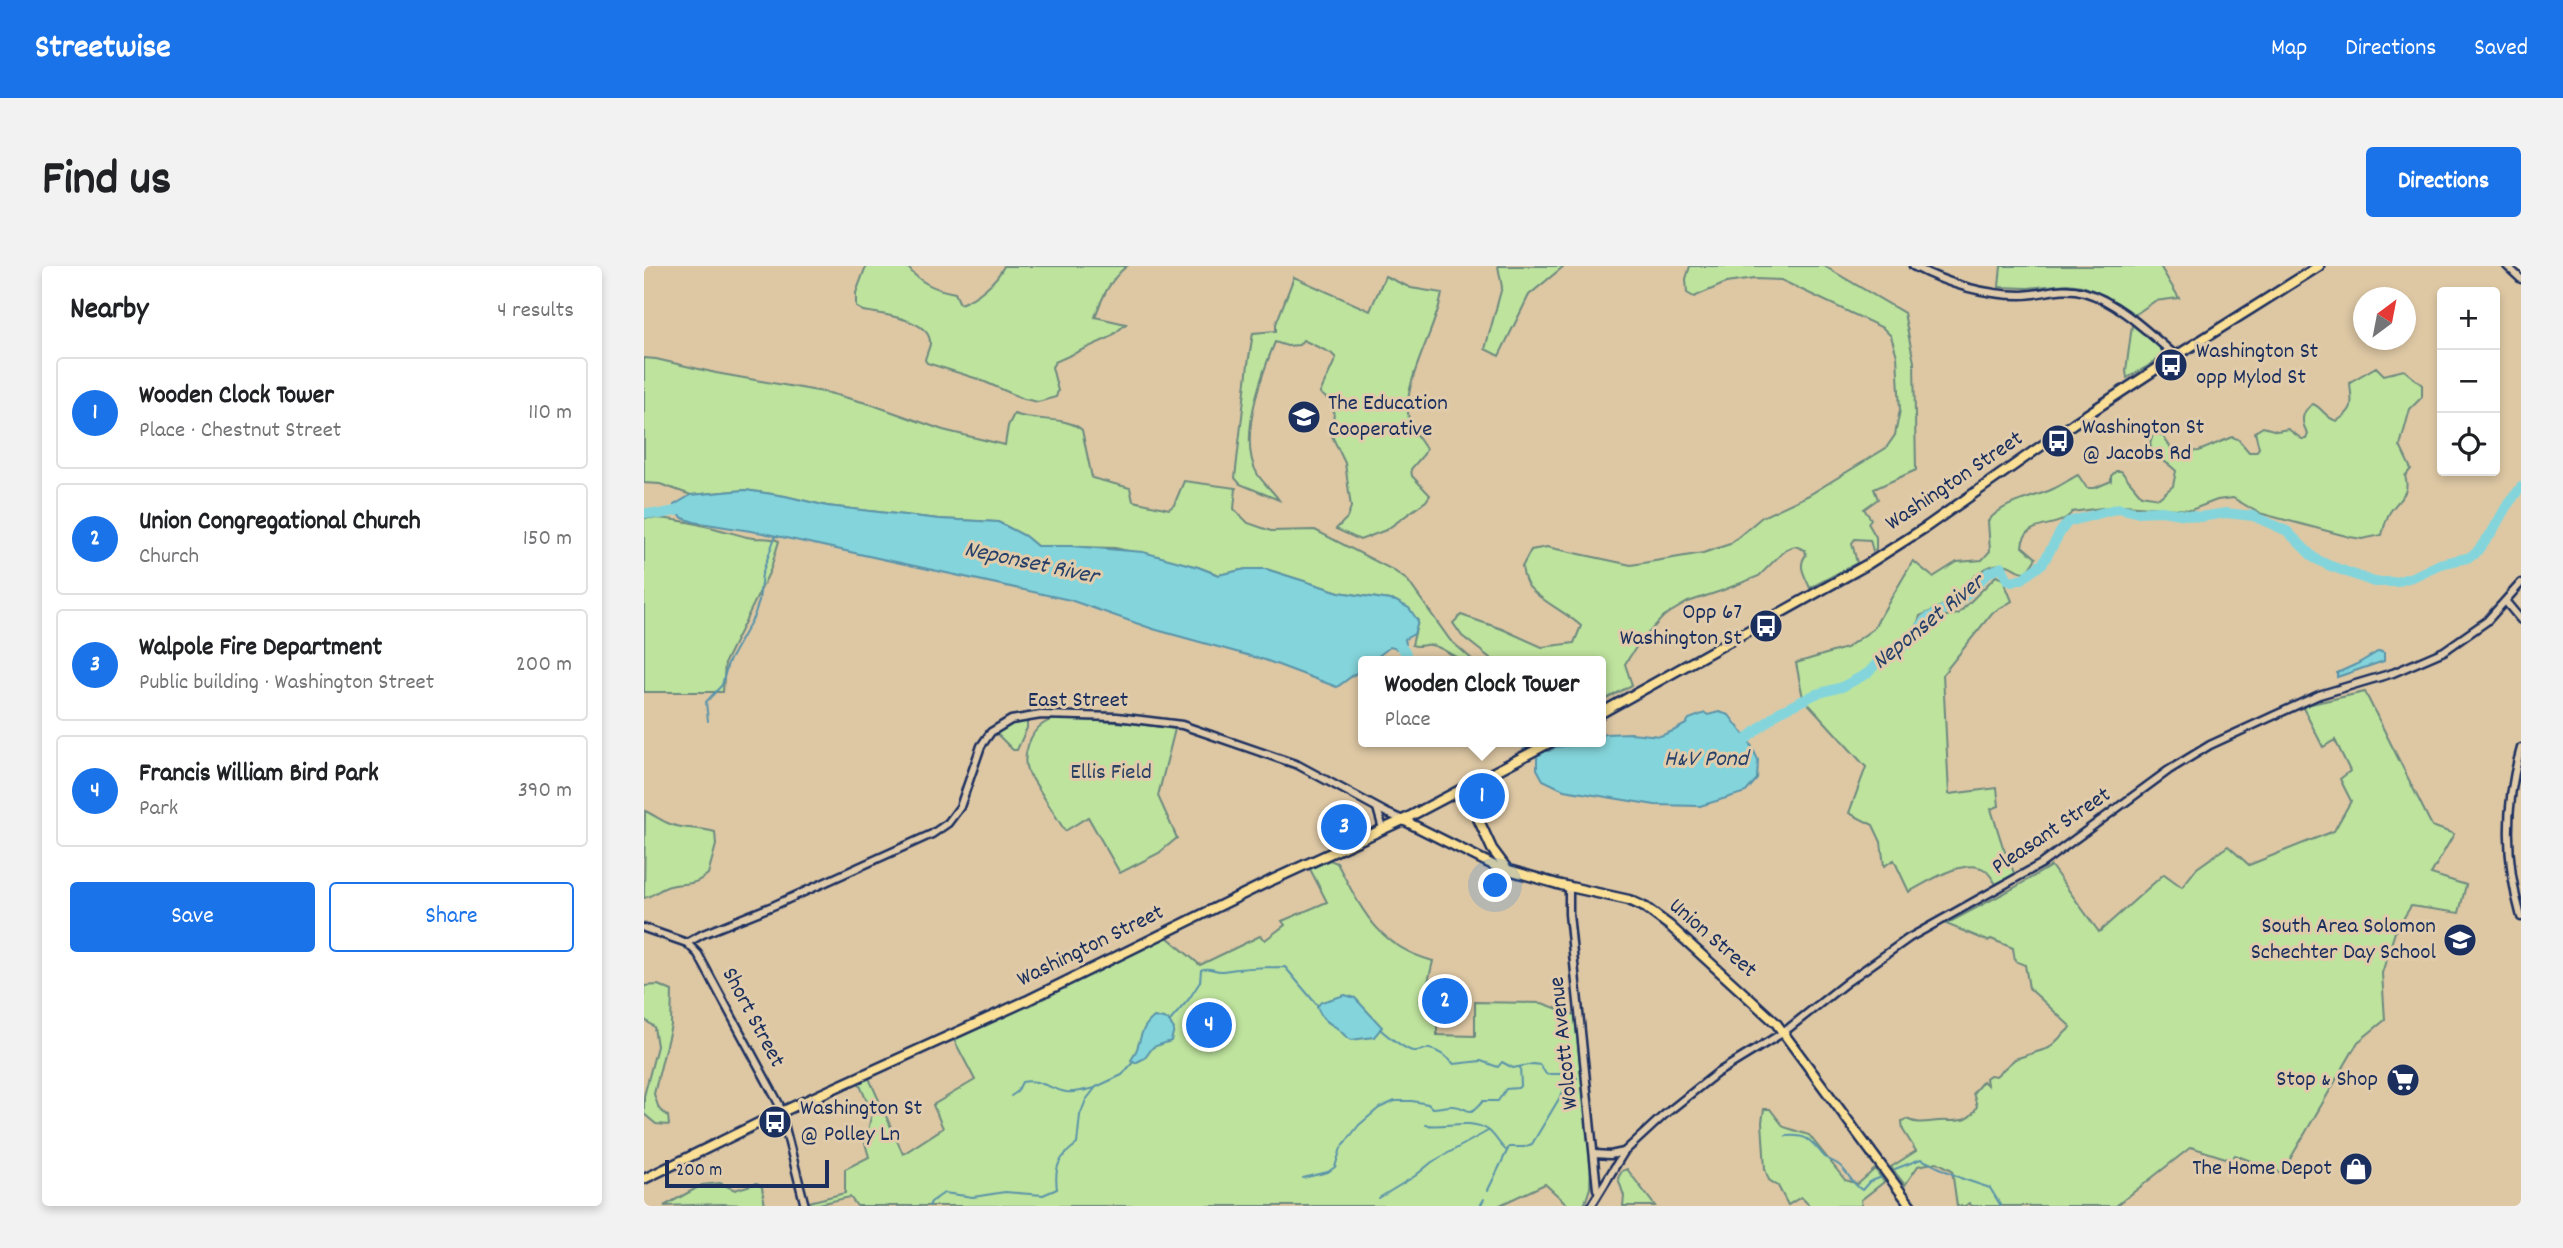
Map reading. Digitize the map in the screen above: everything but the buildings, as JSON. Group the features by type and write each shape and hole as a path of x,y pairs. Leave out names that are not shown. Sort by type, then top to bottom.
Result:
{"main road":[{"name":"Washington Street","path":"1606,710 1868,564 1926,527 2074,423 2319,266"},
{"name":"Washington Street","path":"644,1179 781,1112 1026,1001 1403,820 1542,747"},
{"path":"1464,788 1492,849 1509,871"},
{"name":"Union Street","path":"1403,820 1495,866 1569,887 1615,895 1646,908 1743,991 1784,1032 1911,1206"}],"street":[{"path":"1913,266 1935,277 1991,293 2020,295 2066,288 2082,291 2108,302 2176,356"},
{"path":"2507,266 2521,279"},
{"name":"Pleasant Street","path":"1591,1206 1624,1152 1664,1115 1711,1077 1784,1032 1909,938 2050,858 2196,752 2319,695 2429,659 2472,633 2506,602 2521,583"},
{"path":"2506,602 2521,620"},
{"name":"East Street","path":"687,943 932,834 948,823 960,807 985,738 998,726 1019,718 1041,715 1106,716 1182,725 1298,765 1403,820"},
{"path":"2521,748 2511,789 2508,817 2513,884 2521,916"},
{"path":"1377,808 1384,829"},
{"name":"Wolcott Avenue","path":"1569,887 1569,914 1598,1179 1596,1195"},
{"path":"644,928 687,943"},
{"name":"Short Street","path":"687,943 702,961 781,1112 805,1206"},
{"path":"1595,1154 1610,1156 1624,1152"}],"green space":[{"path":"866,266 907,266 928,284 955,293 960,304 985,289 1004,266 1127,266 1111,283 1095,317 1126,324 1109,338 1055,362 1052,367 1058,391 1056,397 1038,402 1024,399 978,379 927,363 925,360 930,344 923,329 904,319 863,311 856,307 856,293"},
{"path":"1498,266 1564,266 1529,295 1499,356 1485,349 1502,287"},
{"path":"1690,266 1824,266 1904,313 1914,362 1916,470 1874,489 1878,499 1864,509 1871,519 1868,523 1876,537 1876,549 1873,551 1870,540 1855,539 1852,543 1857,563 1810,588 1802,567 1805,550 1795,546 1786,549 1759,576 1688,602 1664,616 1639,643 1625,664 1632,685 1606,699 1606,656 1488,656 1462,636 1453,623 1461,615 1542,647 1574,643 1581,626 1537,595 1526,582 1522,567 1531,550 1547,547 1631,565 1703,553 1730,544 1762,517 1809,495 1886,448 1895,435 1900,410 1897,356 1891,336 1883,328 1781,280 1754,279 1726,283 1694,297 1687,293 1686,279"},
{"path":"2001,266 2160,266 2179,298 2155,301 2133,316 2106,296 2082,286 2067,284 2028,288 1999,287"},
{"path":"1385,276 1411,288 1442,293 1413,378 1408,411 1411,425 1426,449 1411,469 1412,476 1430,495 1426,501 1386,530 1360,540 1336,529 1347,518 1351,507 1345,463 1332,436 1334,412 1331,402 1320,393 1336,358 1331,353 1303,340 1299,345 1287,346 1275,342 1253,408 1250,445 1252,461 1258,475 1279,500 1240,484 1235,478 1253,333 1276,331 1276,324 1294,277 1370,311"},
{"path":"2132,325 2160,347 2163,354 2127,378 2126,371"},
{"path":"644,358 829,393 870,404 943,430 1005,445 1008,426 1014,414 1059,421 1082,430 1092,478 1130,488 1133,501 1169,509 1174,505 1184,481 1236,488 1234,509 1248,523 1271,531 1315,530 1393,570 1408,581 1450,640 1468,656 1455,656 1436,646 1412,645 1418,621 1396,601 1339,592 1266,569 1246,569 1219,575 1198,567 1115,548 1037,546 1025,536 998,522 939,519 827,506 745,490 691,495 660,484 644,483"},
{"path":"2376,367 2384,375 2404,370 2422,385 2422,397 2410,409 2400,446 2411,469 2405,476 2405,492 2389,514 2382,535 2362,539 2350,537 2259,513 2233,498 2217,500 2191,510 2124,505 2072,512 2066,518 2036,528 2024,537 2022,546 2036,558 2027,572 2005,564 1993,565 1978,574 1946,603 1920,616 1910,648 1927,625 1946,616 1958,614 1996,576 2003,579 2012,601 1992,613 1943,674 1949,794 1997,788 1999,806 1991,809 2015,875 1996,884 1986,871 1969,866 1947,872 1909,892 1894,860 1884,866 1881,842 1873,825 1849,813 1866,767 1803,698 1796,663 1846,648 1873,629 1913,561 1933,577 1957,562 1982,560 1990,551 1988,521 2002,509 2053,489 2078,475 2087,488 2095,488 2111,481 2111,476 2116,471 2121,471 2141,495 2159,498 2173,486 2176,471 2152,450 2151,439 2155,432 2162,435 2171,448 2178,452 2199,451 2232,437 2238,439 2249,452 2256,452 2259,448 2255,432 2263,427 2277,431 2288,429 2306,439 2308,434 2303,418 2309,407 2313,404 2337,421 2350,408 2350,382"},
{"path":"644,518 683,521 747,537 779,541 770,571 725,662 723,692 644,692"},
{"path":"2365,692 2432,826 2454,834 2431,874 2466,885 2459,913 2411,906 2395,932 2382,973 2385,1020 2358,1042 2282,1173 2235,1155 2232,1160 2191,1147 2116,1206 1972,1206 1969,1203 1957,1206 1952,1170 1937,1162 1918,1166 1905,1185 1891,1167 1916,1151 1903,1130 1902,1121 1906,1119 1923,1123 1966,1119 1977,1106 1973,1093 1983,1081 1987,1085 1986,1078 1990,1075 1996,1076 2015,1059 2049,1048 2071,1027 2029,988 2025,965 2015,961 2013,948 1946,924 2051,866 2099,932 2164,874 2182,887 2197,868 2228,846 2249,865 2334,831 2351,801 2340,779 2350,771 2335,740 2323,747 2302,706"},
{"name":"Ellis Field","path":"1051,720 1175,729 1158,796 1177,838 1159,853 1120,873 1088,817 1065,831 1027,770 1026,751 1038,728"},
{"path":"1024,721 1027,728 1017,750 1013,750 996,733 1008,724"},
{"path":"645,811 676,826 715,832 716,845 708,874 693,882 666,887 644,898"},
{"path":"1330,860 1337,863 1364,911 1385,936 1398,946 1433,961 1420,1001 1437,1009 1437,1035 1475,1036 1475,1002 1542,1003 1575,1015 1591,1166 1590,1188 1584,1206 1569,1206 1545,1184 1498,1206 857,1206 850,1197 810,1206 809,1202 845,1193 845,1169 869,1157 865,1143 872,1113 859,1083 869,1078 903,1154 943,1128 933,1105 975,1080 953,1038 1167,937 1200,965 1260,936 1265,940 1285,925 1282,921 1327,902 1310,869"},
{"path":"658,985 672,991 671,1025 654,1094 659,1109 668,1116 669,1125 656,1124 644,1114 644,1096 657,1046 654,1027 644,1019 644,986"},
{"path":"1764,1109 1770,1109 1784,1127 1809,1135 1845,1180 1858,1184 1875,1169 1884,1182 1861,1200 1862,1206 1810,1206 1801,1197 1788,1205 1778,1186 1769,1180 1765,1169 1762,1122"},
{"path":"1627,1169 1655,1206 1623,1206 1624,1196 1618,1178 1622,1171"},
{"path":"720,1183 735,1190 757,1183 762,1187 765,1206 664,1206 702,1185"}],"water":[{"path":"745,490 827,506 939,519 998,522 1025,536 1037,546 1143,552 1218,575 1246,569 1266,569 1339,592 1396,601 1409,608 1418,621 1414,634 1405,639 1406,644 1397,649 1390,647 1378,656 1358,656 1358,672 1337,687 1265,660 1153,629 1070,600 763,533 694,522 683,518 675,511 674,505 691,495"},
{"path":"2379,651 2384,653 2384,661 2337,677 2337,673"},
{"name":"H&V Pond","path":"1719,712 1729,715 1750,743 1758,760 1757,779 1746,792 1700,806 1655,805 1564,790 1543,780 1537,769 1537,758 1556,747 1606,747 1606,734 1660,736 1686,724 1689,719 1705,713 1708,715"},
{"path":"1345,995 1355,998 1382,1027 1374,1037 1351,1040 1321,1015 1317,1007 1321,1002"},
{"path":"1154,1017 1168,1020 1174,1029 1171,1041 1153,1047 1145,1058 1135,1063 1131,1060 1144,1028"}],"waterway":[{"name":"Neponset River","path":"1738,746 1779,712 1816,694 1842,687 1868,673 1876,664 1910,642 1926,619 1960,601 1988,573 2002,567 2008,580 2012,582 2022,579 2043,563 2068,522 2119,508 2135,512 2161,511 2200,517 2226,513 2253,516 2287,531 2314,558 2328,565 2374,582 2396,582 2440,564 2475,554 2521,487"},
{"name":"Neponset River","path":"644,513 660,514 685,509"},
{"path":"708,721 706,702 722,685 728,663 754,616 759,601 762,574 775,537"},
{"name":"Neponset River","path":"1394,638 1406,653"},
{"name":"Neponset River","path":"1530,747 1554,761"},
{"path":"1170,1021 1200,982 1201,970 1207,969 1220,971 1285,967 1317,1005"},
{"path":"1380,1029 1410,1050 1433,1050 1454,1064 1481,1061 1498,1067 1502,1062 1513,1068 1533,1064 1540,1065 1546,1074 1567,1074 1577,1078"},
{"path":"929,1206 944,1193 973,1197 1005,1192 1043,1195 1057,1189 1057,1169 1062,1158 1077,1144 1080,1115 1086,1100 1096,1087 1122,1075 1134,1061"},
{"path":"1303,1178 1328,1172 1335,1167 1341,1148 1359,1125 1379,1108 1395,1101 1412,1101 1428,1104 1432,1108 1457,1106 1474,1110 1483,1101 1498,1101 1506,1089 1518,1088 1521,1085 1520,1067"},
{"path":"1488,1190 1509,1147 1532,1144 1574,1078"},
{"path":"1011,1096 1017,1092 1022,1082 1028,1081 1066,1092 1095,1088"},
{"path":"1426,1125 1481,1126 1491,1132 1507,1151"},
{"path":"1379,1198 1432,1162 1488,1131"},
{"path":"1786,1136 1799,1136 1808,1140 1825,1157 1842,1168 1862,1190 1869,1182 1882,1177"},
{"path":"1895,1169 1921,1159 1963,1179 1990,1188 2001,1206"},
{"path":"1480,1206 1484,1199"}],"place":[{"name":"Washington St opp Mylod St","path":"2171,365"},
{"name":"The Education Cooperative","path":"1304,417"},
{"name":"Washington St @ Jacobs Rd","path":"2058,441"},
{"name":"Opp 67 Washington St","path":"1766,626"},
{"name":"Wooden Clock Tower","path":"1482,796"},
{"name":"Walpole Fire Department","path":"1344,827"},
{"name":"South Area Solomon Schechter Day School","path":"2460,940"},
{"name":"Union Congregational Church","path":"1445,1001"},
{"name":"Francis William Bird Park","path":"1209,1025"},
{"name":"Stop & Shop","path":"2403,1080"},
{"name":"Washington St @ Polley Ln","path":"775,1122"},
{"name":"The Home Depot","path":"2356,1169"}]}
